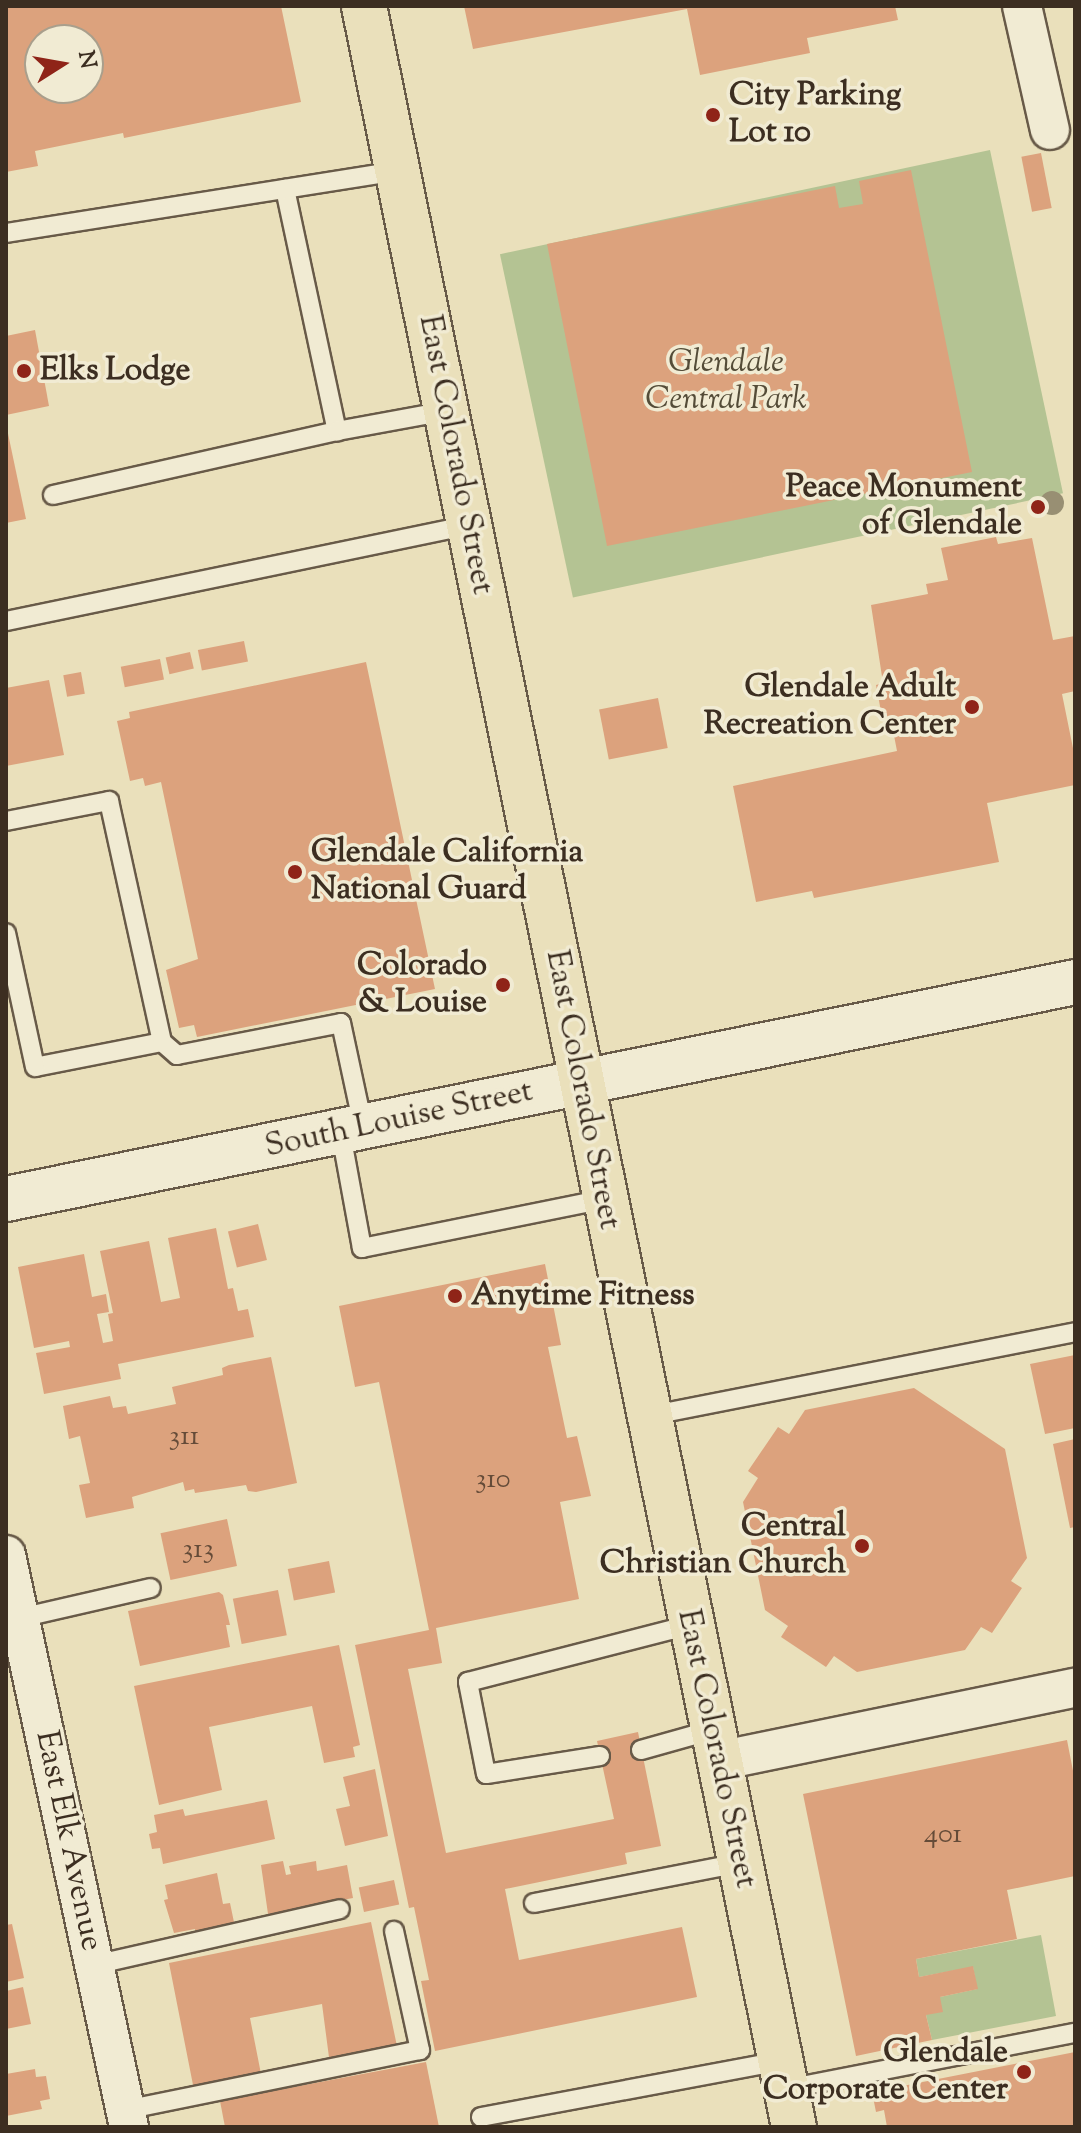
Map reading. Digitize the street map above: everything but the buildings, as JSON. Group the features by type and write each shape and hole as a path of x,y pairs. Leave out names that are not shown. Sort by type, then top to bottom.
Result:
{"main road":[{"name":"East Colorado Street","path":"364,6 787,2092"}],"street":[{"path":"1022,6 1050,130"},
{"name":"South Louise Street","path":"6,1199 1075,982"},
{"name":"East Elk Avenue","path":"6,1555 127,2118"},
{"path":"715,1746 1075,1688"}],"lane":[{"path":"6,233 398,171"},
{"path":"285,189 337,431"},
{"path":"53,495 337,431 446,411"},
{"path":"6,621 468,525"},
{"path":"6,821 109,801 162,1042 177,1055 341,1023 362,1248 604,1199"},
{"path":"6,933 35,1067 162,1042"},
{"path":"648,1416 1075,1332"},
{"path":"20,1618 151,1588"},
{"path":"600,1756 486,1774 468,1682 690,1625"},
{"path":"641,1750 715,1746"},
{"path":"534,1903 739,1863"},
{"path":"94,1965 340,1909"},
{"path":"127,2118 420,2050 394,1931"},
{"path":"481,2117 787,2092 1075,2033"}],"green space":[{"name":"Glendale Central Park","path":"990,150 1063,493 573,597 500,254"},
{"path":"1041,1935 1056,2016 932,2040 926,2015 940,1997 977,1989 973,1967 919,1977 916,1959"}],"place":[{"name":"City Parking Lot 10","path":"713,115"},
{"name":"Elks Lodge","path":"24,371"},
{"name":"Peace Monument of Glendale","path":"1038,507"},
{"name":"Glendale Adult Recreation Center","path":"972,707"},
{"name":"Glendale California National Guard","path":"295,872"},
{"name":"Colorado & Louise","path":"503,985"},
{"name":"Anytime Fitness","path":"455,1296"},
{"name":"Central Christian Church","path":"862,1546"},
{"name":"Glendale Corporate Center","path":"1024,2072"}]}
